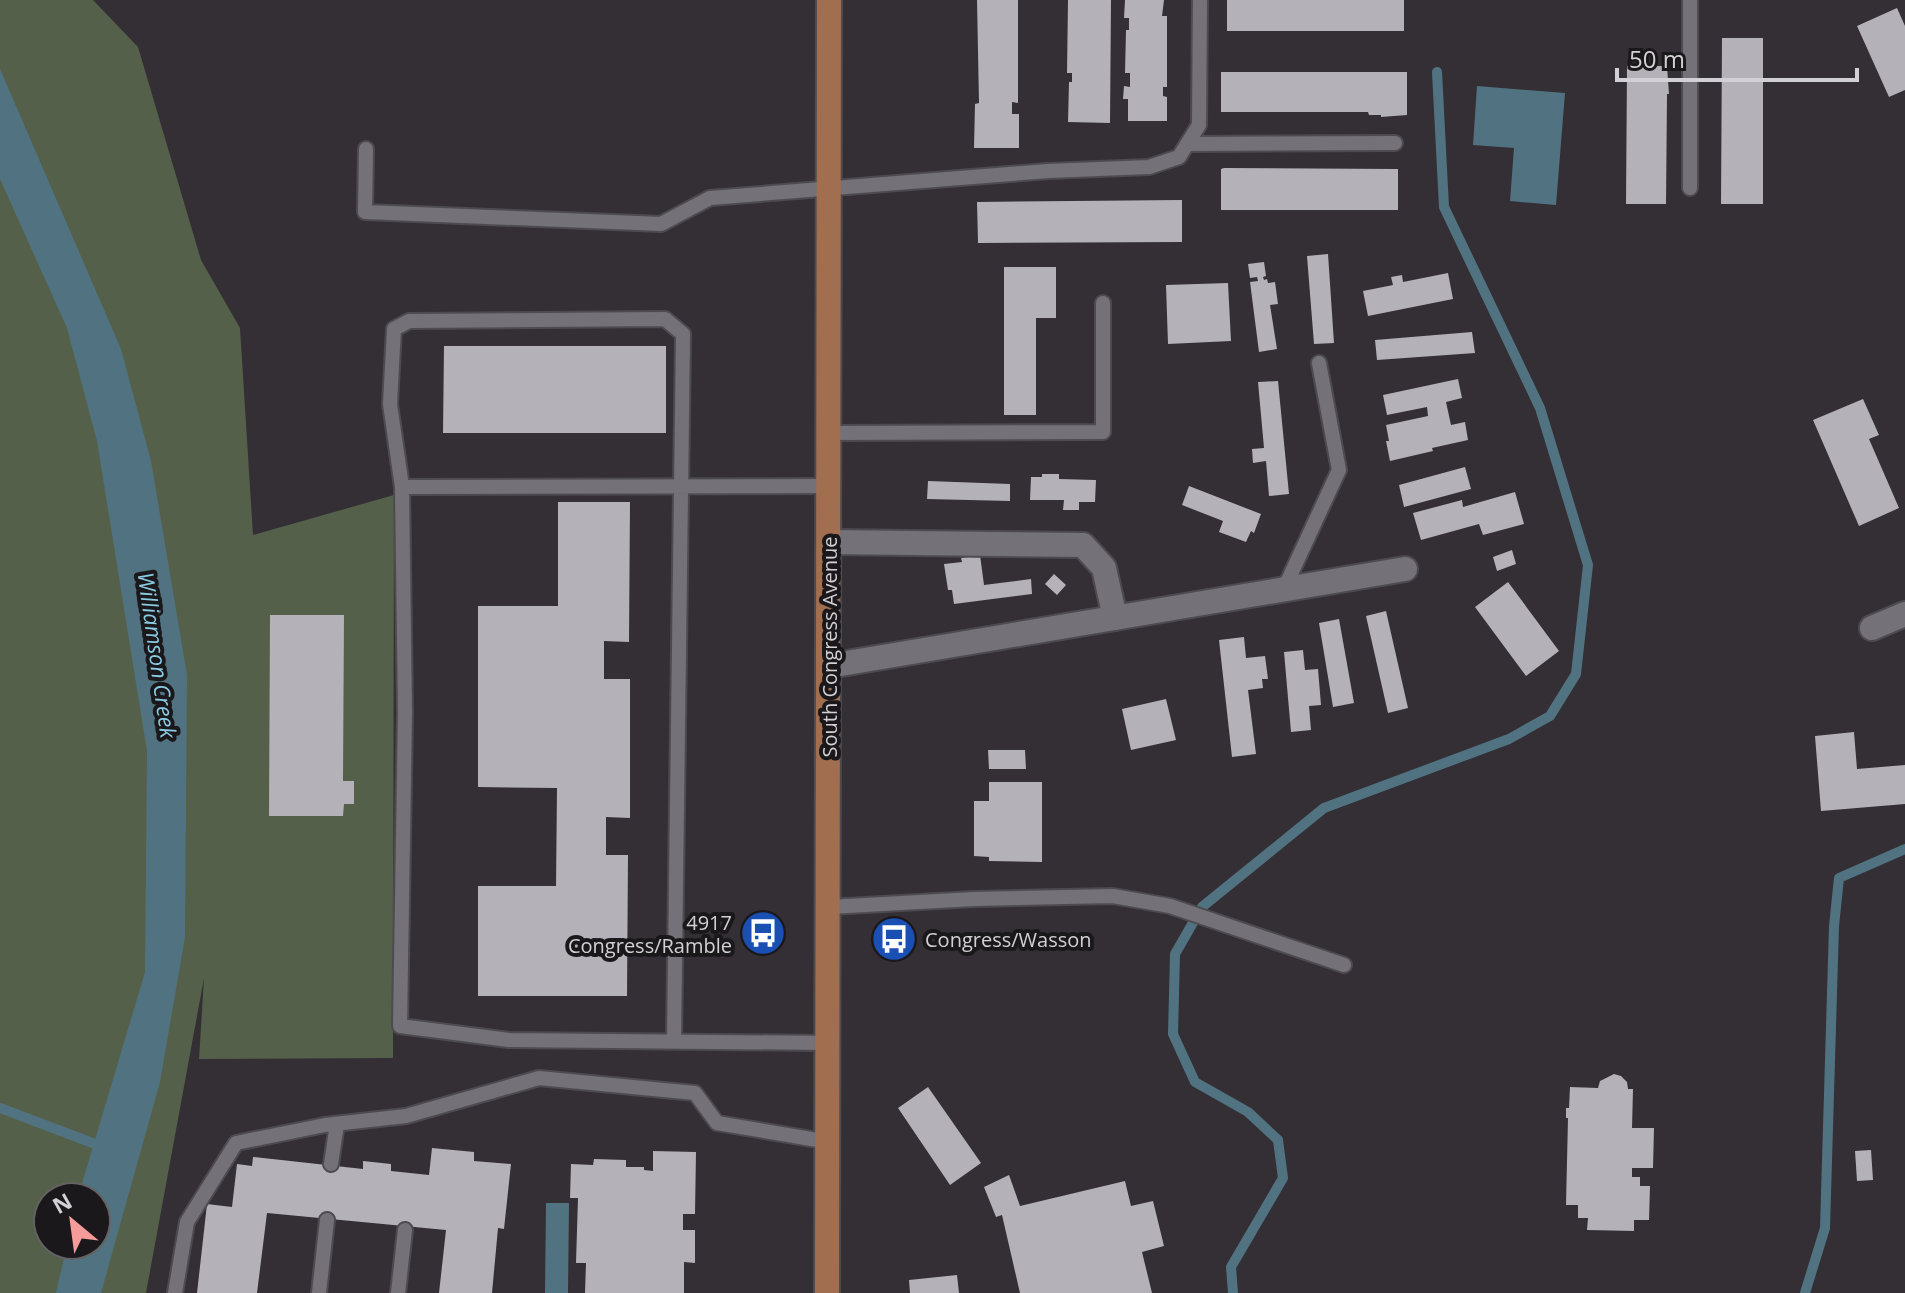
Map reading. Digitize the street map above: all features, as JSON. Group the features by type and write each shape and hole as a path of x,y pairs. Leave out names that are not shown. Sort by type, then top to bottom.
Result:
{"main road":[{"name":"South Congress Avenue","path":"827,1293 829,0"}],"street":[{"path":"829,542 1083,545 1104,568 1115,618"},
{"path":"829,666 1405,569"},
{"path":"1872,628 1905,614"}],"lane":[{"path":"366,149 365,212 661,224 710,198 1048,171 1149,167 1179,157 1199,125 1200,0"},
{"path":"1690,0 1690,188"},
{"path":"1188,144 1395,143"},
{"path":"829,433 1103,432 1103,303"},
{"path":"674,1041 683,334 665,319 409,321 394,329 390,404 402,487 405,712 400,1026 509,1040 829,1043"},
{"path":"1284,589 1339,470 1319,363"},
{"path":"402,487 829,486"},
{"path":"829,907 1113,896 1170,906 1344,965"},
{"path":"175,1293 187,1222 236,1143 337,1124 406,1116 539,1078 695,1093 717,1123 829,1142"},
{"path":"331,1164 337,1124"},
{"path":"319,1293 327,1220"},
{"path":"398,1293 405,1230"}],"green space":[{"path":"0,0 93,0 138,47 201,260 240,328 253,535 394,495 393,1058 199,1059 204,978 146,1293 0,1293"}],"water":[{"name":"Williamson Creek","path":"0,69 121,349 151,461 187,675 185,937 160,1082 112,1254 112,1181 83,1181 145,972 147,751 97,441 67,328 0,179"},
{"path":"1477,86 1565,93 1556,205 1510,201 1514,148 1473,145"},
{"path":"546,1203 569,1203 568,1293 545,1293"},
{"path":"63,1261 110,1261 101,1293 56,1293"}],"building":[{"path":"977,0 1018,0 1018,103 1012,102 1012,114 1019,114 1019,148 974,148 975,104 979,103"},
{"path":"1068,0 1111,0 1110,123 1068,122 1072,73 1067,73"},
{"path":"1125,0 1164,0 1162,16 1167,16 1167,87 1163,87 1163,96 1167,97 1167,121 1128,121 1128,99 1123,99 1124,86 1130,87 1130,73 1125,73 1129,18 1124,18"},
{"path":"1227,0 1404,0 1404,31 1227,31"},
{"path":"1897,8 1905,26 1905,90 1889,97 1857,26"},
{"path":"1722,38 1763,38 1763,204 1721,204"},
{"path":"1627,66 1667,66 1666,204 1626,204"},
{"path":"1221,72 1407,72 1407,115 1381,117 1369,115 1368,112 1221,112"},
{"path":"1221,169 1398,169 1398,210 1221,210"},
{"path":"1182,200 1182,242 978,243 977,202"},
{"path":"1328,254 1334,343 1314,344 1307,256"},
{"path":"1264,262 1264,280 1275,282 1278,304 1270,305 1277,349 1259,352 1250,282 1258,281 1257,277 1250,278 1248,264"},
{"path":"1004,267 1056,267 1056,318 1036,318 1036,415 1004,415"},
{"path":"1448,273 1453,299 1368,316 1363,291 1393,285 1391,277 1402,275 1403,282"},
{"path":"1228,283 1231,341 1168,344 1166,285"},
{"path":"1472,332 1475,353 1377,360 1375,340"},
{"path":"444,346 666,346 666,433 443,433"},
{"path":"1458,379 1462,398 1446,402 1451,425 1465,422 1468,440 1390,461 1386,425 1428,416 1427,407 1387,415 1383,395"},
{"path":"1278,381 1289,494 1269,496 1266,461 1253,463 1252,449 1264,448 1258,382"},
{"path":"1863,399 1879,435 1869,439 1899,508 1859,526 1813,420"},
{"path":"1465,467 1471,489 1404,507 1399,485"},
{"path":"1042,474 1059,474 1059,479 1096,480 1095,502 1079,502 1079,510 1063,510 1064,500 1030,500 1031,477 1042,477"},
{"path":"928,481 1010,484 1010,501 927,499"},
{"path":"1189,486 1261,514 1254,533 1251,531 1246,542 1219,532 1223,521 1182,505"},
{"path":"1515,492 1524,524 1483,535 1479,524 1421,540 1413,513 1462,500 1463,507"},
{"path":"558,502 630,502 629,642 604,641 604,679 630,679 630,818 606,817 606,855 628,855 627,996 478,996 478,886 556,886 557,788 478,787 478,606 558,606"},
{"path":"1512,550 1516,564 1497,571 1493,557"},
{"path":"980,555 984,585 1031,579 1032,594 954,604 952,590 948,590 944,564 962,562 961,558"},
{"path":"1054,574 1066,585 1057,595 1045,584"},
{"path":"1508,582 1559,651 1526,676 1475,607"},
{"path":"1386,611 1408,708 1388,713 1366,616"},
{"path":"270,615 344,615 343,781 354,781 354,804 344,804 343,816 269,816"},
{"path":"1339,619 1354,703 1333,707 1319,623"},
{"path":"1244,637 1246,658 1265,656 1268,679 1262,679 1263,688 1248,690 1256,754 1232,757 1219,640"},
{"path":"1303,650 1305,670 1318,669 1321,705 1309,706 1311,730 1291,732 1284,652"},
{"path":"1166,699 1176,740 1131,750 1122,709"},
{"path":"1854,732 1857,769 1905,765 1905,804 1821,811 1815,736"},
{"path":"988,750 1025,750 1026,769 989,769"},
{"path":"989,782 1042,782 1042,862 989,861 989,857 974,856 974,801 989,801"},
{"path":"1614,1074 1627,1082 1628,1089 1633,1089 1632,1128 1654,1128 1653,1168 1632,1168 1632,1177 1640,1177 1640,1186 1650,1186 1649,1220 1634,1220 1634,1231 1587,1230 1588,1218 1578,1218 1578,1205 1566,1205 1566,1108 1569,1108 1570,1087 1598,1088 1600,1081"},
{"path":"928,1087 981,1163 950,1185 898,1108"},
{"path":"432,1148 474,1152 474,1161 511,1164 504,1229 498,1228 492,1293 439,1293 446,1230 267,1213 257,1293 197,1293 207,1204 232,1207 237,1164 252,1166 253,1157 363,1169 363,1161 391,1164 391,1171 429,1175"},
{"path":"1871,1150 1873,1180 1857,1181 1855,1151"},
{"path":"653,1151 696,1152 695,1214 683,1214 683,1230 695,1230 695,1263 684,1262 684,1293 585,1293 586,1263 576,1263 578,1198 570,1198 571,1164 593,1165 594,1159 626,1160 626,1167 644,1167 644,1170 653,1171"},
{"path":"1009,1175 1020,1206 1125,1181 1131,1206 1153,1201 1164,1246 1142,1252 1152,1293 1020,1293 1002,1215 996,1217 984,1187"},
{"path":"957,1275 959,1293 910,1293 909,1280"}],"waterway":[{"path":"1233,1293 1231,1267 1283,1178 1278,1140 1248,1112 1195,1082 1173,1034 1175,954 1202,907 1324,808 1509,739 1550,716 1576,674 1588,565 1540,408 1444,207 1437,72"},
{"path":"1805,1293 1825,1228 1834,926 1839,878 1905,849"},
{"path":"0,1108 103,1147"}],"place":[{"name":"4917 Congress/Ramble","path":"763,933"},
{"name":"Congress/Wasson","path":"894,939"}]}
